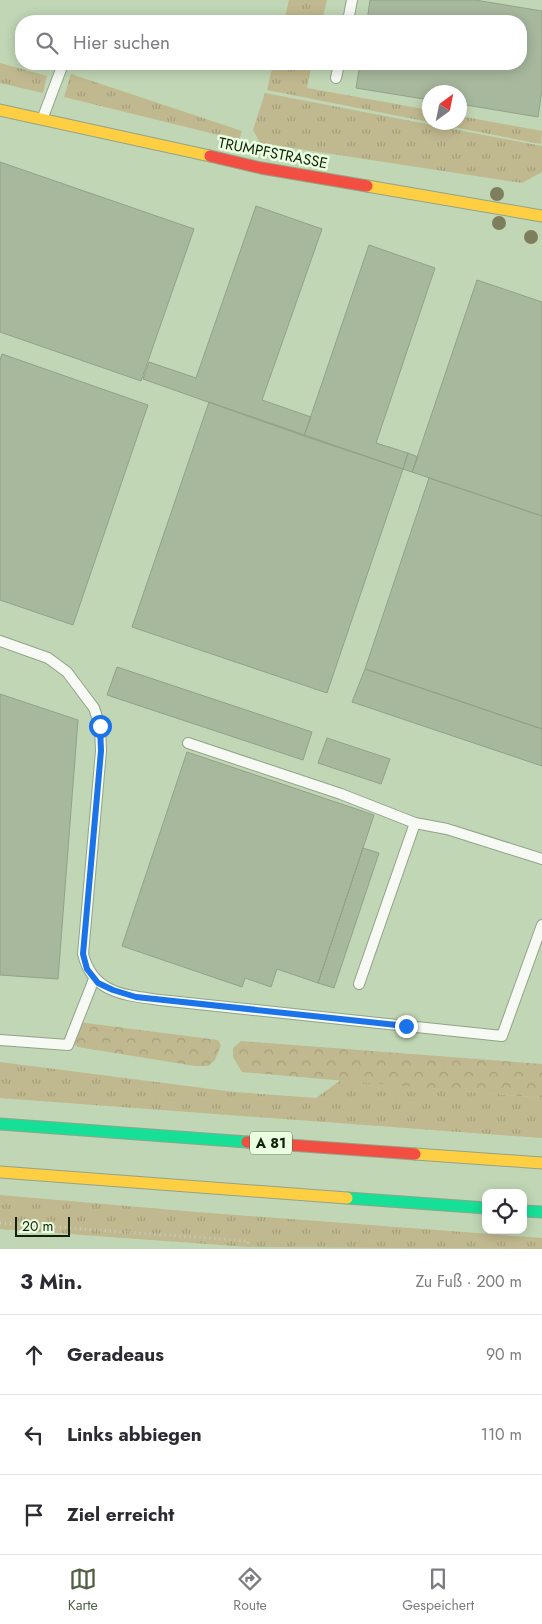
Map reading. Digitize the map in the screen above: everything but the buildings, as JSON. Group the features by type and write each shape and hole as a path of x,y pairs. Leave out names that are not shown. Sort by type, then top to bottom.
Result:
{"main road":[{"name":"TRUMPFSTRASSE","path":"0,110 43,118 261,168 542,216"},
{"name":"A 81","path":"0,1124 542,1163"},
{"path":"0,1172 482,1208"},
{"path":"527,1210 542,1212"}],"lane":[{"path":"349,15 352,0"},
{"path":"43,118 61,70"},
{"path":"336,78 338,70"},
{"path":"0,641 48,658 58,664 94,708 100,726 101,751 83,954 87,969 94,979 113,990 160,1000 502,1036 542,925"},
{"path":"188,743 341,794 415,823 447,829 542,859"},
{"path":"359,984 415,823"},
{"path":"0,1040 68,1045 94,979"}],"path":[{"path":"0,1223 248,1241 248,1249"}],"green space":[{"path":"289,0 327,0 323,15 285,15"},
{"path":"0,63 15,67 15,70 25,70 47,76 43,93 0,83"},
{"path":"272,70 311,70 307,88 422,109 422,121 267,90"},
{"path":"71,74 242,131 239,140 64,97"},
{"path":"265,93 422,123 422,130 458,130 542,146 542,172 522,183 260,143 253,130"},
{"path":"467,117 542,131 541,144 467,130"},
{"path":"78,1022 218,1040 221,1045 215,1060 208,1066 195,1066 78,1047 73,1043"},
{"path":"241,1041 542,1064 542,1098 242,1072 233,1057 233,1048"},
{"path":"0,1062 234,1092 316,1098 341,1080 542,1098 542,1138 0,1098"},
{"path":"0,1195 542,1238 542,1249 248,1247 0,1229"}],"traffic: fast":[{"path":"0,1124 247,1142"},
{"path":"347,1198 482,1208"},
{"path":"527,1211 542,1212"}],"traffic: slow":[{"path":"0,110 210,156"},
{"path":"367,186 542,216"},
{"path":"415,1154 542,1163"},
{"path":"0,1172 347,1198"}],"traffic: jam":[{"path":"210,156 261,168 367,186"},
{"path":"247,1142 415,1154"}],"route":[{"path":"100,726 101,751 83,954 87,969 98,983 136,997 406,1026"}]}
